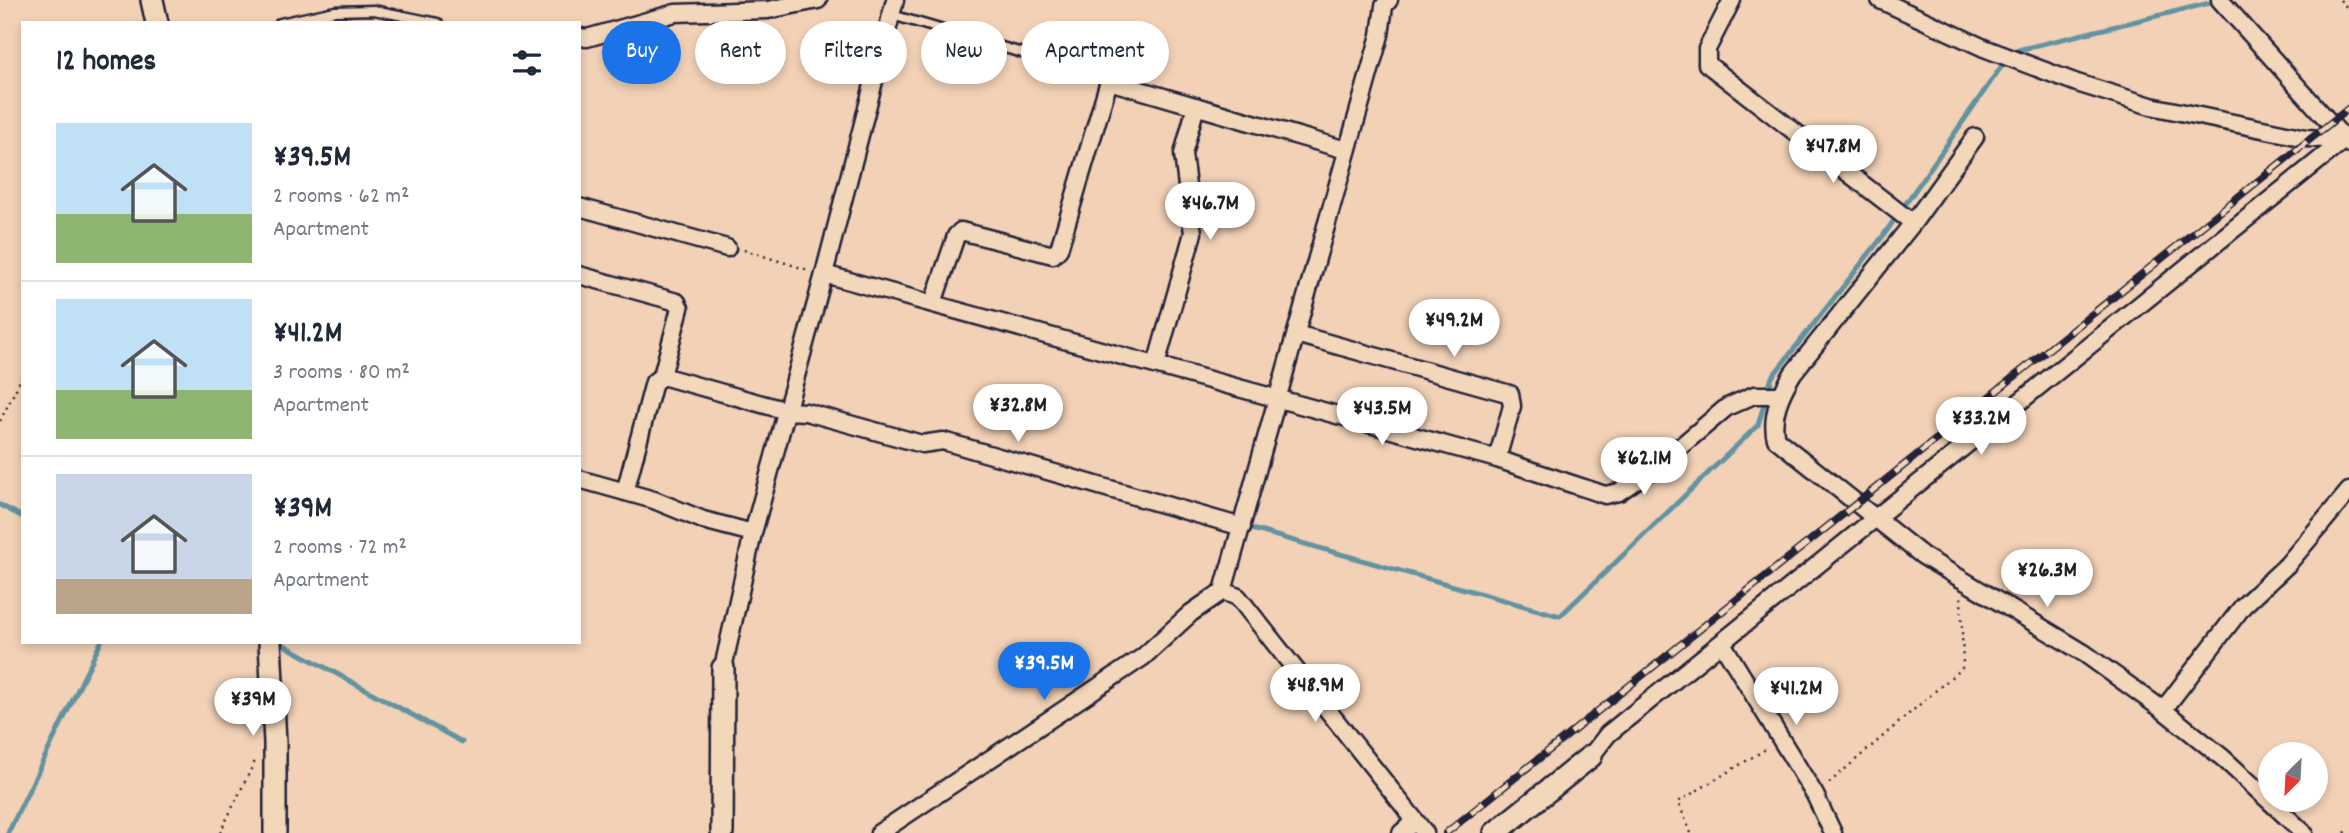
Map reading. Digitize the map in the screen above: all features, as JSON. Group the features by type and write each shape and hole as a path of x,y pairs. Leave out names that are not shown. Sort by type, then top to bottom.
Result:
{"street":[{"path":"152,0 157,21"},
{"path":"581,37 587,38 675,13 768,10 818,0"},
{"path":"879,833 1143,657 1191,613 1223,591 1380,35 1384,6 1389,0"},
{"path":"1732,0 1706,49 1707,64 1913,223"},
{"path":"1880,0 1984,48 2077,83 2151,106 2306,138 2347,140"},
{"path":"2220,0 2347,140"},
{"path":"722,833 723,668 753,533 894,8"},
{"path":"933,303 956,236 961,231 1053,255 1059,249 1108,84"},
{"path":"1119,84 1346,150"},
{"path":"1156,365 1193,233 1183,154 1196,106"},
{"path":"1975,137 1913,223 1793,373 1780,395 1773,428 1776,439 1923,556 2084,653 2163,710 2223,758 2304,833"},
{"path":"1495,833 1591,756 1608,734 2347,140"},
{"path":"581,208 727,248"},
{"path":"824,274 1497,459 1595,493 1613,494 1661,463 1727,407 1754,395 1780,395"},
{"path":"581,276 677,302 680,308 662,376 654,382 625,492"},
{"path":"1296,334 1510,394 1512,405 1497,459"},
{"path":"662,376 787,411 806,412 922,444 943,441 1242,527"},
{"path":"581,480 654,500 703,520 753,533"},
{"path":"2163,710 2244,606 2287,565 2349,491"},
{"path":"1223,591 1238,597 1420,827 1401,833"},
{"path":"1722,643 1815,795 1833,833"},
{"path":"270,644 275,743 275,833"}],"lane":[{"path":"894,8 1021,50"},
{"path":"289,21 335,11 374,10 428,21"}],"path":[{"path":"2340,0 2349,10"},
{"path":"727,248 736,248 824,274"},
{"path":"0,421 21,379"},
{"path":"1815,795 1963,667 1960,579"},
{"path":"1691,833 1678,802 1782,739"},
{"path":"220,833 262,748 275,743"},
{"path":"2345,833 2349,828"}],"waterway":[{"path":"1252,529 1560,616 1758,425 1772,377 1883,236 2001,67 2018,50 2218,1"},
{"path":"0,505 21,516"},
{"path":"8,833 100,644"},
{"path":"282,644 462,742"}],"railway":[{"path":"1446,833 2349,108"}]}
